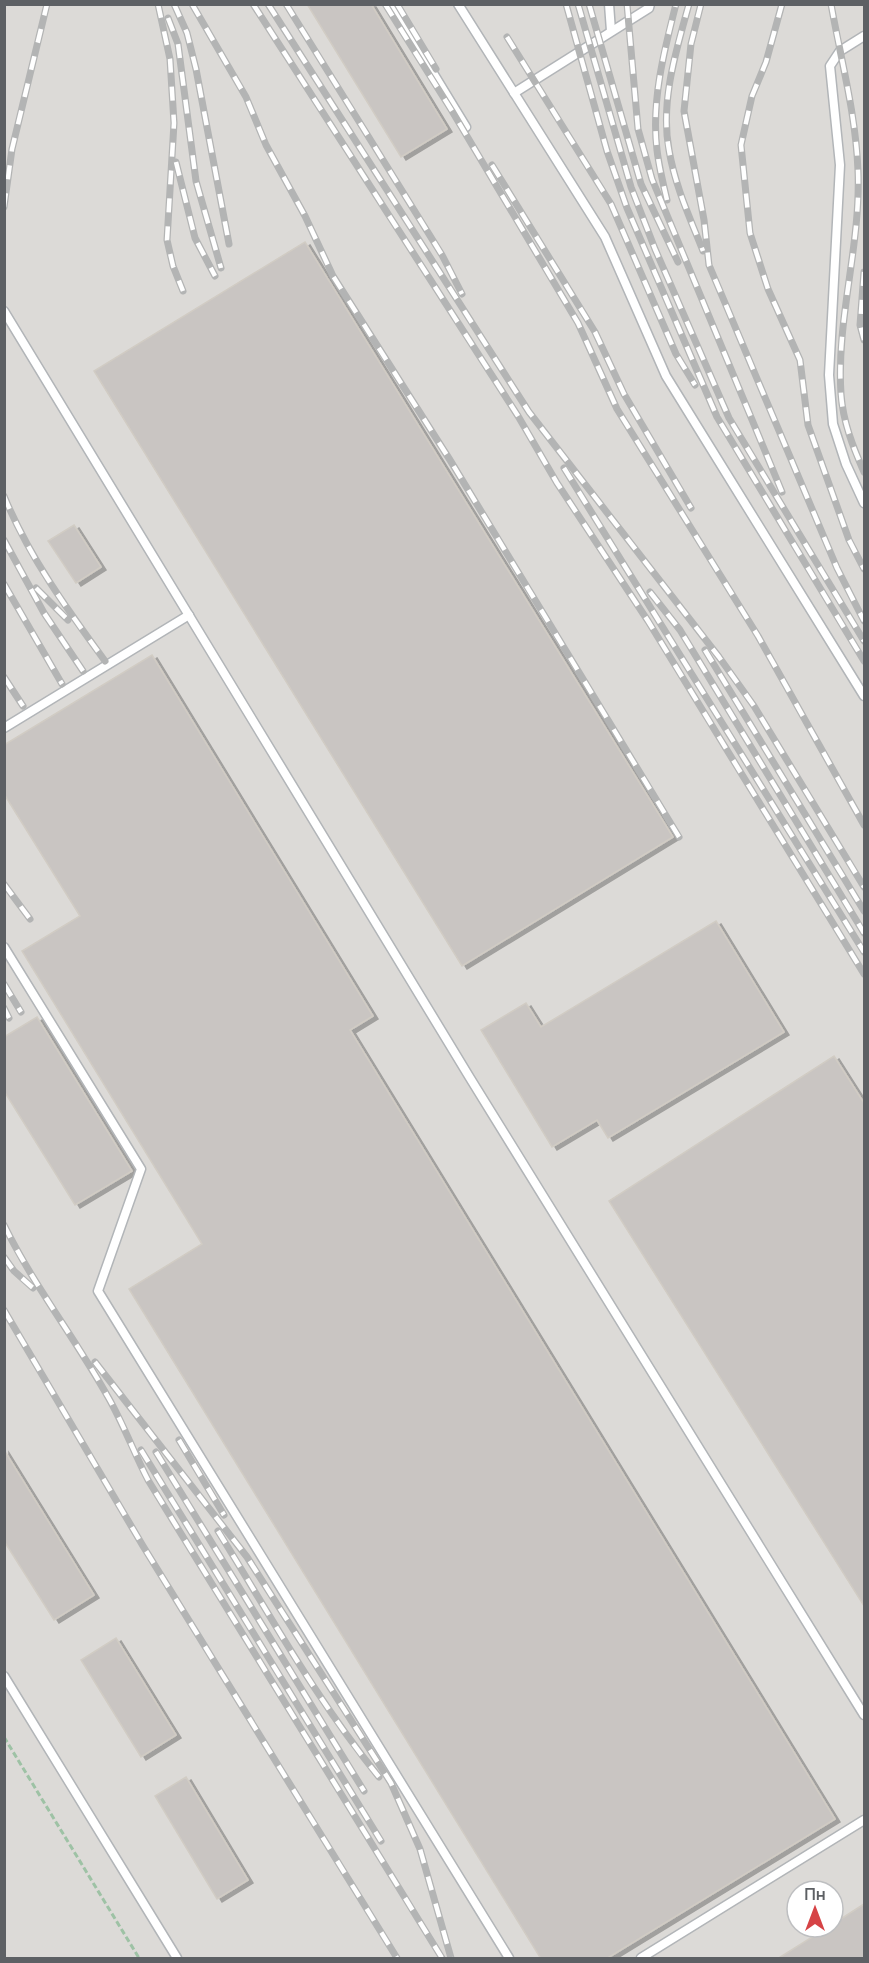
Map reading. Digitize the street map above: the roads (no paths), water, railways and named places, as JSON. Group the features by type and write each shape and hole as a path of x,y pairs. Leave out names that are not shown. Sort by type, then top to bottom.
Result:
{"lane":[{"path":"391,4 465,127"},
{"path":"458,4 605,237 666,376 864,696"},
{"path":"609,4 611,32"},
{"path":"514,93 649,8 650,4"},
{"path":"864,36 840,51 830,66 840,165 829,375 833,424 846,464 864,503"},
{"path":"4,311 470,1078 864,1714"},
{"path":"4,728 189,615"},
{"path":"4,947 141,1169 99,1291 509,1959"},
{"path":"4,1676 177,1959"},
{"path":"641,1959 864,1820"}],"railway":[{"path":"4,207 12,149 47,4"},
{"path":"158,4 170,59 174,123 167,240 173,266 183,291"},
{"path":"174,4 187,33 196,69 229,244"},
{"path":"192,4 246,97 266,145 305,216 333,276 450,460 679,837"},
{"path":"253,4 518,416 557,483 648,621 864,974"},
{"path":"268,4 529,412 719,657 754,706 864,887"},
{"path":"286,4 442,255 462,294"},
{"path":"385,4 452,111 578,323 617,409 758,636 864,825"},
{"path":"397,4 436,69"},
{"path":"566,4 607,151 627,208 717,417 864,661"},
{"path":"578,4 631,187 655,249 729,418 864,641"},
{"path":"589,4 641,184 678,262"},
{"path":"627,4 638,129 652,179 782,492"},
{"path":"667,200 657,150 656,114 663,58 676,4"},
{"path":"689,4 671,77 666,114 667,132 675,176 703,251"},
{"path":"701,4 691,44 684,111 704,220 709,265 837,568 864,621"},
{"path":"782,4 766,62 752,96 741,145 750,233 768,289 800,360 808,425 849,540 864,569"},
{"path":"831,4 851,108 858,171 856,227 842,338 841,394 849,434 864,472"},
{"path":"168,18 178,44 196,181 221,268"},
{"path":"507,37 611,204 676,354 695,385"},
{"path":"176,162 195,238 215,276"},
{"path":"492,165 595,332 624,394 691,508"},
{"path":"864,272 860,325 864,340"},
{"path":"564,468 864,952"},
{"path":"4,496 37,561 105,661"},
{"path":"4,540 44,613 83,671"},
{"path":"4,584 62,684"},
{"path":"36,588 68,620"},
{"path":"650,592 680,630 864,933"},
{"path":"705,650 864,911"},
{"path":"4,677 23,706"},
{"path":"4,884 30,919"},
{"path":"4,984 21,1012"},
{"path":"4,1008 9,1018"},
{"path":"4,1225 28,1269 108,1397 148,1480 442,1958"},
{"path":"4,1257 14,1271 33,1288"},
{"path":"4,1310 143,1546 397,1958"},
{"path":"95,1362 247,1557 391,1783 420,1849 451,1958"},
{"path":"179,1440 224,1515"},
{"path":"141,1450 381,1841"},
{"path":"156,1452 364,1791"},
{"path":"218,1531 315,1688 379,1777"}]}
